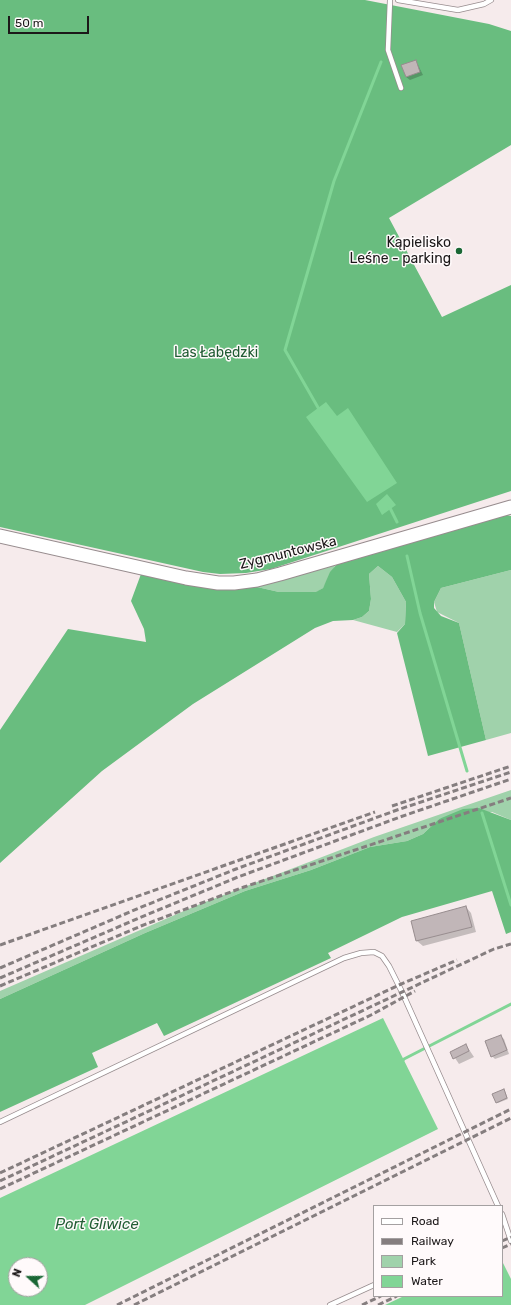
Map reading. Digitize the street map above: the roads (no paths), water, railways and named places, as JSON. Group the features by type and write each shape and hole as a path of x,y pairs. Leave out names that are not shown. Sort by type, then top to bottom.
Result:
{"street":[{"name":"Zygmuntowska","path":"0,536 186,578 218,583 234,583 257,580 280,574 511,507"}],"lane":[{"path":"390,0 388,50 401,88"},
{"path":"398,0 458,10 484,4 491,0"},
{"path":"0,1122 344,958 361,953 374,952 382,956 389,966 430,1051 498,1205"},
{"path":"504,1225 511,1241"},
{"path":"330,1305 373,1285"}],"water":[{"path":"326,402 337,416 348,408 397,483 367,502 306,417"},
{"path":"387,494 396,505 382,515 376,504"},
{"name":"Port Gliwice","path":"383,1018 438,1129 85,1305 0,1305 0,1198"},
{"path":"503,1263 511,1279 511,1305 385,1305 402,1297 503,1297"}],"waterway":[{"path":"320,411 285,350 334,181 381,62"},
{"path":"389,506 397,522"},
{"path":"407,556 420,613 467,771"},
{"path":"482,813 511,905"},
{"path":"402,1062 404,1059 511,1004"}],"railway":[{"path":"392,806 511,766"},
{"path":"0,968 139,908 236,869 397,810 511,772"},
{"path":"0,978 238,877 400,817 511,779"},
{"path":"0,986 141,926 244,887 511,798"},
{"path":"0,945 375,812"},
{"path":"0,1181 494,949 511,944"},
{"path":"0,1173 399,985 457,960"},
{"path":"0,1189 371,1015 415,991"},
{"path":"117,1305 511,1109"},
{"path":"134,1305 511,1118"},
{"path":"503,1241 511,1237"},
{"path":"503,1248 511,1244"},
{"path":"362,1305 379,1297"},
{"path":"378,1305 395,1297"}],"place":[{"name":"Kąpielisko Leśne - parking","path":"459,251"}],"park label":[{"name":"Las Łabędzki","path":"216,353"}]}
